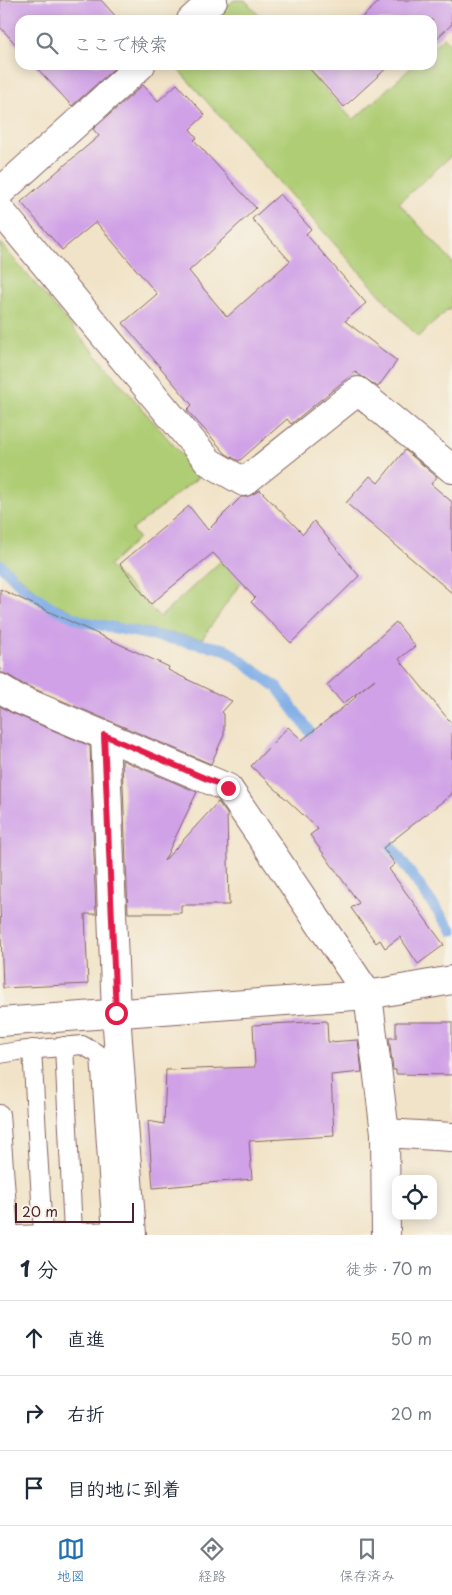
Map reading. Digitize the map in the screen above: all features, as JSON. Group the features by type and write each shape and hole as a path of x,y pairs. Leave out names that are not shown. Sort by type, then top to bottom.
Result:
{"street":[{"path":"196,15 213,0"},
{"path":"0,192 135,70"},
{"path":"0,210 209,462 244,482 358,392 452,470"},
{"path":"0,688 16,698 228,788 368,995 385,1133 386,1235"},
{"path":"104,735 116,1013 119,1234"},
{"path":"0,1022 368,995 452,980"},
{"path":"385,1133 452,1137"}],"lane":[{"path":"0,1054 82,1045 100,1055 119,1234 18,1235"},
{"path":"64,1046 73,1233"},
{"path":"32,1049 43,1234"},
{"path":"0,1114 8,1235"}],"green space":[{"path":"234,0 245,0 258,15 218,15"},
{"path":"444,37 452,46 452,155 399,203 452,262 452,306 418,337 178,70 308,70 353,120 408,70 437,70 437,43"},
{"path":"0,243 200,476 132,530 138,538 109,566 160,617 222,560 244,578 202,639 84,617 46,599 0,560"}],"building":[{"path":"0,0 101,0 114,15 15,15 15,44 0,27"},
{"path":"381,0 452,0 452,24 437,38 437,15 364,15"},
{"path":"39,70 112,70 72,106"},
{"path":"311,70 385,70 344,107"},
{"path":"177,84 205,115 190,129 197,138 194,140 256,208 189,271 227,317 290,261 252,219 280,194 311,229 306,234 366,303 345,321 397,361 378,387 355,372 291,424 287,419 239,461 226,454 187,410 192,405 123,323 157,294 96,222 62,250 21,202 99,136 93,129 143,85 158,101"},
{"path":"405,450 437,477 431,484 452,502 452,593 346,503 370,476 378,483"},
{"path":"260,490 303,534 314,521 359,576 291,643 251,602 255,598 213,553 151,604 120,564 189,506 208,530 241,497 246,497"},
{"path":"0,589 169,667 168,670 232,701 222,712 224,714 224,735 211,764 23,684 0,672"},
{"path":"396,622 415,646 399,659 452,724 452,794 383,848 395,864 389,869 444,945 418,964 400,937 385,948 380,940 376,943 351,908 359,903 310,835 318,829 251,766 288,727 302,740 356,697 355,695 375,679 343,704 327,685"},
{"path":"0,706 90,746 96,914 85,914 88,984 3,988 0,907"},
{"path":"122,760 197,792 164,861 218,802 227,814 229,905 181,905 181,913 128,913"},
{"path":"327,1021 328,1042 358,1040 362,1072 331,1075 334,1136 249,1141 252,1179 153,1188 148,1121 164,1124 166,1070 255,1067 253,1025"},
{"path":"396,1022 452,1022 452,1075 396,1074 396,1070 393,1070 389,1038 396,1038"}],"waterway":[{"path":"0,564 22,587 54,609 84,622 225,649 277,687 319,744"},
{"path":"380,831 452,931"}],"route":[{"path":"116,1013 104,735 228,788"}]}
